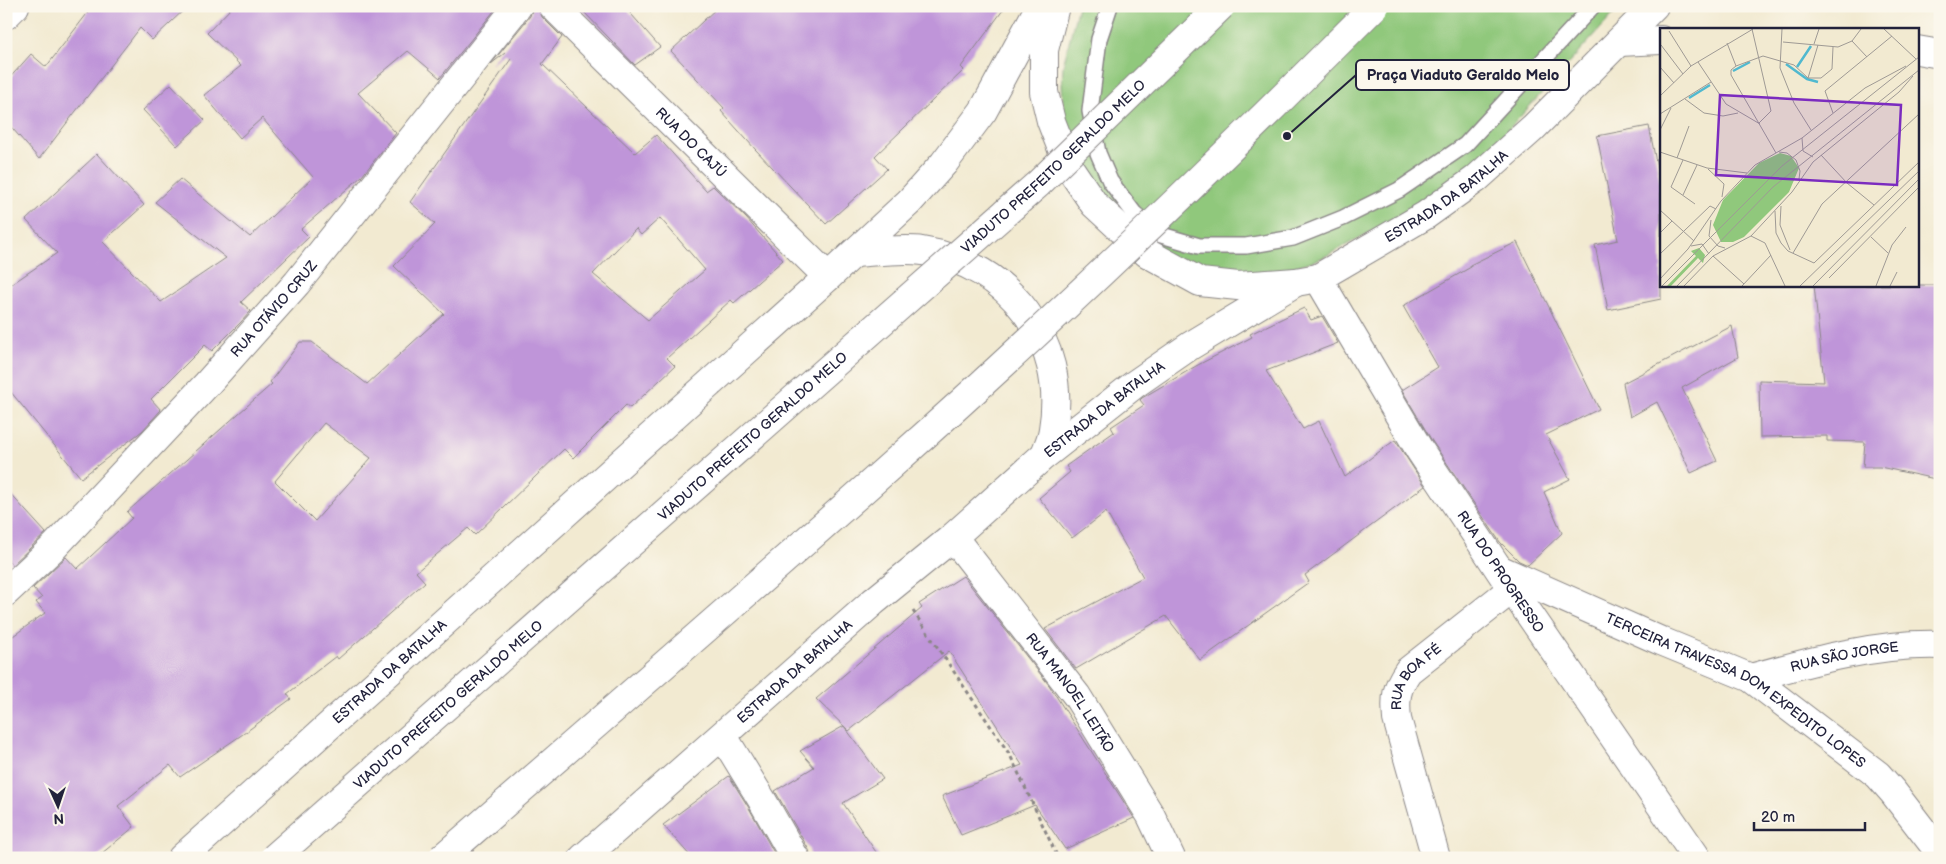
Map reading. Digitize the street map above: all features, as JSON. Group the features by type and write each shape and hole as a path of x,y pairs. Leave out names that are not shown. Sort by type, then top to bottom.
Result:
{"main road":[{"path":"6,15 14,6"},
{"name":"RUA OTÁVIO CRUZ","path":"6,592 54,547 207,384 297,282 518,6"},
{"name":"RUA DO CAJÚ","path":"553,6 828,277"},
{"name":"ESTRADA DA BATALHA","path":"182,858 909,202 955,148 983,111 1040,6"},
{"path":"1054,6 1044,50 1044,92 1061,150 1069,167 1094,204 1147,253 1200,282 1238,286 1307,280"},
{"name":"VIADUTO PREFEITO GERALDO MELO","path":"274,858 1038,184 1221,6"},
{"path":"442,858 898,460 1070,302 1235,146 1374,6"},
{"name":"ESTRADA DA BATALHA","path":"583,858 894,585 954,537 1045,454 1135,384 1190,346 1426,215 1476,179 1533,128 1654,6"},
{"path":"1619,42 1660,40"},
{"path":"1918,50 1940,54"},
{"path":"854,253 921,250 944,256 967,263 983,272 1013,296 1030,318 1046,348 1052,368 1055,388 1053,429 1045,454"},
{"name":"RUA DO PROGRESSO","path":"1307,280 1507,580 1697,858"},
{"name":"RUA MANOEL LEITÃO","path":"954,537 1077,696 1151,816 1171,858"},
{"name":"TERCEIRA TRAVESSA DOM EXPEDITO LOPES","path":"1507,580 1751,678 1878,775 1940,852"},
{"name":"RUA BOA FÉ","path":"1436,858 1397,719 1395,699 1399,684 1408,671 1507,580"},
{"name":"RUA SÃO JORGE","path":"1751,678 1811,661 1838,656 1911,644 1940,645"},
{"path":"723,736 795,858"}],"lane":[{"path":"1110,6 1099,39 1090,111 1098,153 1110,181 1134,213 1158,234 1199,246 1246,246 1293,238 1343,218 1399,190 1465,145 1593,6"}],"path":[{"path":"894,585 1010,755 1058,858"}],"green space":[{"path":"1078,6 1621,6 1488,152 1419,206 1322,258 1275,273 1202,276 1154,252 1112,210 1079,158 1064,119 1062,84 1063,66"}],"building":[{"path":"93,6 188,6 152,40 140,28 39,159 6,121 6,82 31,54 46,67"},
{"path":"233,6 498,6 440,78 408,51 358,93 396,133 362,176 301,229 309,237 241,302 251,311 241,322 212,351 205,345 151,399 161,410 142,431 81,478 6,386 6,288 57,253 26,220 97,154 144,205 103,242 161,302 226,258 155,202 180,179 250,237 313,177 262,118 240,138 204,95 241,66 207,33"},
{"path":"533,6 538,6 542,17 562,37 542,64 635,153 656,135 706,191 713,186 746,218 783,260 734,303 731,300 667,358 675,366 630,408 626,405 573,458 564,449 475,535 468,528 416,572 425,582 338,659 336,656 287,694 291,699 180,777 170,765 118,806 134,827 96,858 6,858 6,641 45,613 36,602 42,598 33,588 66,557 77,569 132,518 127,512 272,384 270,382 300,342 312,342 367,384 444,314 394,266 435,224 410,202 511,59 505,53 491,64 530,16","holes":["660,218 705,270 648,320 593,274 636,229 641,235","324,423 371,458 315,521 275,481"]},
{"path":"576,6 624,6 660,47 635,65"},
{"path":"719,6 1006,6 961,67 964,70 875,156 887,169 826,224 755,149 721,111 724,108 671,51"},
{"path":"171,84 205,120 177,146 143,110"},
{"path":"1649,126 1660,183 1661,299 1608,310 1595,245 1618,240 1597,136"},
{"path":"1517,242 1599,409 1546,435 1570,479 1544,492 1562,533 1528,565 1519,561 1500,542 1432,441 1402,390 1438,367 1403,306 1471,267 1470,265"},
{"path":"1940,285 1940,480 1880,467 1863,467 1865,442 1827,441 1827,436 1760,437 1759,380 1824,382 1814,286"},
{"path":"1304,308 1311,320 1322,316 1338,343 1266,371 1303,429 1319,421 1345,477 1395,440 1425,486 1305,575 1309,582 1200,660 1166,616 1076,669 1045,629 1143,577 1106,512 1072,538 1039,498 1070,472 1066,466 1114,432 1111,427 1144,405 1140,400 1142,398 1196,366 1252,337 1250,334"},
{"path":"1732,326 1738,357 1682,388 1717,461 1691,473 1657,402 1630,417 1623,383"},
{"path":"6,489 46,533 12,565 6,558"},
{"path":"963,576 1049,685 1134,818 1065,849 1035,805 961,835 942,796 1022,765 949,651 849,731 816,699 922,608 919,604"},
{"path":"844,726 883,779 843,803 880,858 811,858 809,850 775,791 814,767 800,751"},
{"path":"729,776 777,858 692,858 663,825"}],"place":[{"name":"Praça Viaduto Geraldo Melo","path":"1287,136"}]}
